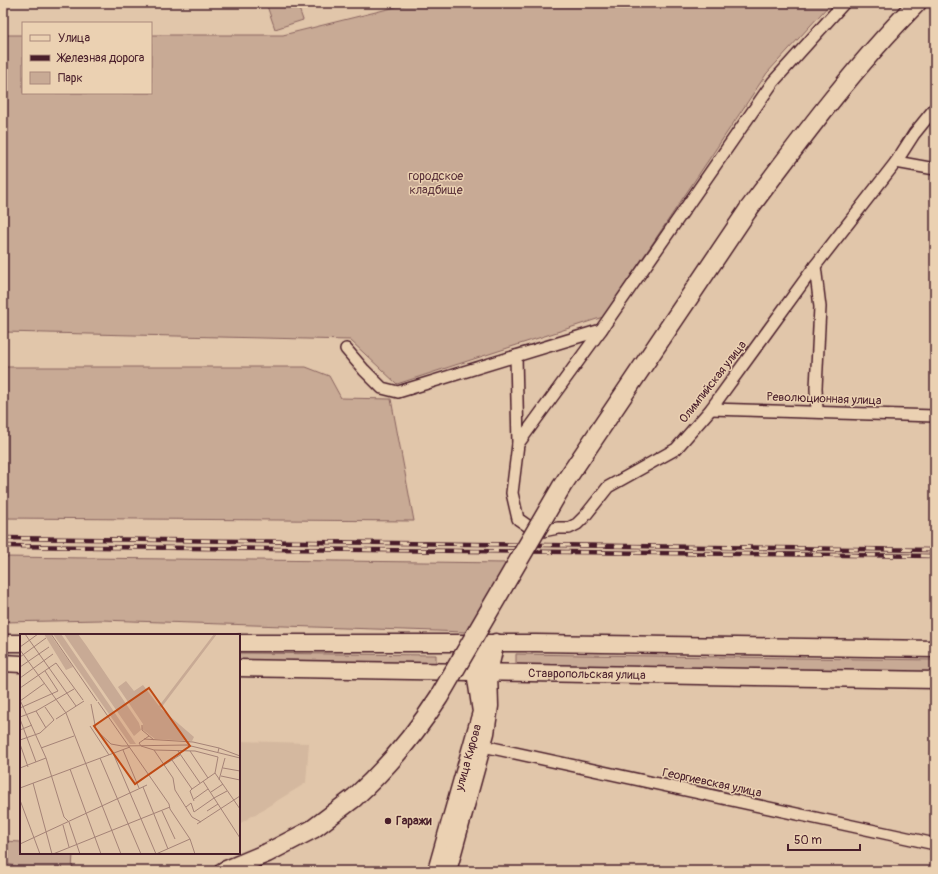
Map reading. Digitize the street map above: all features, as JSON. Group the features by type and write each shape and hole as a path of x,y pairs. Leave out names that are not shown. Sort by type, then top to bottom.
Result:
{"main road":[{"path":"224,871 267,853 313,829 354,798 380,774 421,725 439,697 562,486 748,210 818,116 917,3"},
{"path":"240,643 488,642 935,649"},
{"name":"улица Кирова","path":"436,871 481,712 482,672 488,642"},
{"path":"3,643 20,643"},
{"path":"3,663 20,664"},
{"name":"Ставропольская улица","path":"240,668 935,680"},
{"name":"улица Кирова","path":"448,871 483,746 490,706 482,672"}],"street":[{"path":"518,444 600,330 773,82 844,3"},
{"name":"Олимпийская улица","path":"518,444 512,493 518,519 528,526 543,531 558,528 569,528 577,524 608,487 676,449 711,409 816,266 896,162 914,134 935,108"},
{"path":"896,162 935,169"},
{"path":"816,266 820,307 816,388 817,412"},
{"path":"346,349 382,388 398,392 600,330"},
{"path":"516,356 518,444"},
{"name":"Революционная улица","path":"711,409 935,416"},
{"name":"Георгиевская улица","path":"483,746 935,844"}],"shaded area":[{"path":"240,741 309,743 306,783 240,823"}],"green space":[{"path":"266,3 297,3 303,20 275,29"},
{"name":"городское кладбище","path":"412,3 831,3 767,73 603,317 397,384 350,340 3,332 3,35 22,35 22,94 152,94 152,35 283,35"},
{"path":"3,367 306,367 329,376 341,398 391,399 414,521 3,518"},
{"path":"3,557 507,563 466,632 101,620 3,622"},
{"path":"240,653 436,655 436,665 240,663"},
{"path":"516,654 935,660 935,673 516,667"},
{"path":"3,841 20,842 20,854 73,854 72,871 38,871 3,863"}],"railway":[{"path":"3,538 935,550"},
{"path":"3,546 935,556"}],"place":[{"name":"Гаражи","path":"388,821"}]}
